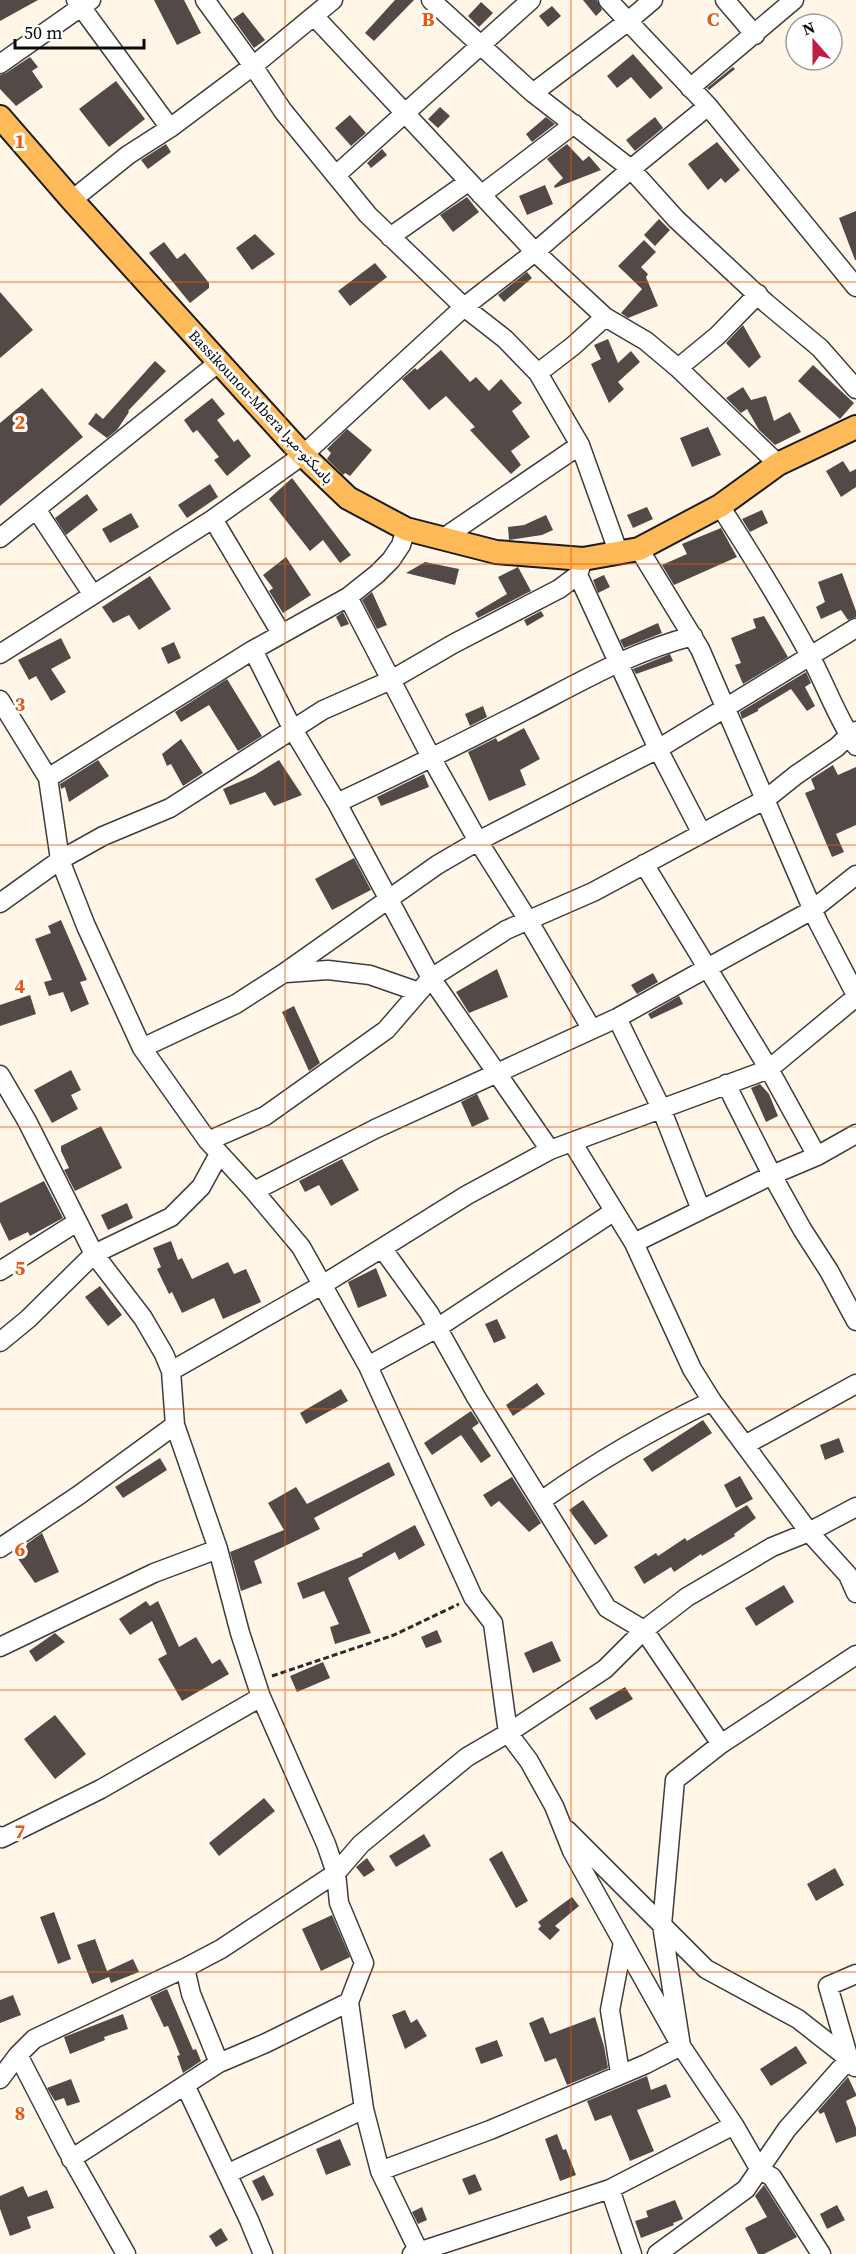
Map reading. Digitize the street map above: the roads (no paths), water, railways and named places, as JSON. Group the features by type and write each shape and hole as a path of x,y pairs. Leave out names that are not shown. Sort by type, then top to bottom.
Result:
{"main road":[{"name":"Bassikounou-Mbera باسكنو-مبرا","path":"0,117 218,363 303,455 348,498 406,528 496,552 580,567 629,551 720,506 778,464 856,427"}],"street":[{"path":"171,1371 322,1285 467,1196 550,1150 769,1069 856,996 812,910 766,799 693,636 629,551 580,445 538,373 505,339 464,306 368,215 283,111 205,0"},
{"path":"72,200 128,155 170,128 253,66 333,0"},
{"path":"431,0 533,93 631,169 676,219 820,348 856,389"},
{"path":"336,175 531,0"},
{"path":"608,0 708,106 856,287"},
{"path":"533,93 653,0"},
{"path":"725,0 755,35"},
{"path":"690,88 794,0"},
{"path":"0,64 82,2 170,128"},
{"path":"314,16 535,252 605,317 646,341 778,464"},
{"path":"0,654 213,519 303,455 464,306 535,252 708,106"},
{"path":"390,237 474,188 574,124"},
{"path":"678,369 717,336 758,294"},
{"path":"538,373 605,317"},
{"path":"0,538 218,363"},
{"path":"442,539 580,445"},
{"path":"0,1342 28,1319 94,1254 171,1217 201,1187 213,1147 265,1116 386,1030 425,985 506,930 593,892 766,799 796,775 854,737 774,590 720,506"},
{"path":"36,509 93,595"},
{"path":"213,519 282,633"},
{"path":"48,778 253,650 348,597 391,560 401,545 406,528"},
{"path":"0,903 60,860 103,836 170,808 323,710 391,680 559,589 580,567 658,749 701,832"},
{"path":"348,597 432,759 478,841 528,920 591,1028"},
{"path":"142,1048 236,1004 284,973 437,865 478,841 658,749 856,628"},
{"path":"337,803 432,759 619,662 668,642 693,636"},
{"path":"253,650 292,728 337,803 389,900 425,985 497,1072 550,1150"},
{"path":"0,700 48,778 60,860 86,926 142,1048 213,1147 301,1247 368,1366 473,1597 493,1623 508,1733 529,1761 554,1806 572,1851 681,2046 734,2125 760,2170 772,2177 821,2254"},
{"path":"644,864 769,1069 817,1156"},
{"path":"254,1191 375,1129 617,1018 812,910 856,875"},
{"path":"284,973 328,970 425,985"},
{"path":"617,1018 661,1108 701,1210"},
{"path":"0,1075 27,1121 94,1254 142,1318 164,1354 171,1371 175,1425 218,1549 240,1633 259,1689 327,1844 336,1873 339,1903 364,1963 349,2002 364,2109 380,2171 417,2253 610,2189 734,2125"},
{"path":"726,1084 772,1175 802,1229 829,1270 856,1321"},
{"path":"634,1243 772,1175 817,1156 856,1134"},
{"path":"572,1142 634,1243 692,1369 712,1401 809,1532 848,1575 856,1593"},
{"path":"368,1366 437,1328 613,1212"},
{"path":"0,1271 77,1221"},
{"path":"382,1248 429,1313 476,1397 607,1608 644,1630 721,1744"},
{"path":"746,1445 856,1384"},
{"path":"541,1502 590,1467 657,1428 712,1401"},
{"path":"0,1548 79,1495 175,1425"},
{"path":"0,2079 18,2055 34,2039 221,1949 336,1873 361,1844 467,1757 508,1733 605,1669 644,1630 687,1597 772,1547 809,1532 856,1507"},
{"path":"0,1647 154,1573 218,1549"},
{"path":"681,2046 662,1925 675,1780 721,1744 856,1655"},
{"path":"0,1836 2,1838 101,1789 259,1689"},
{"path":"563,1825 706,1969 798,2019 853,2063"},
{"path":"620,2073 610,2010 623,1942"},
{"path":"185,1968 191,1994 219,2063"},
{"path":"853,2063 828,1986 856,1974"},
{"path":"71,2159 219,2063 266,2043 349,2002"},
{"path":"380,2171 490,2130 681,2046"},
{"path":"18,2055 71,2159 126,2254"},
{"path":"657,2254 746,2188 788,2129 853,2063"},
{"path":"185,2085 246,2212 263,2254"},
{"path":"227,2174 364,2109"},
{"path":"610,2189 632,2254"}]}
